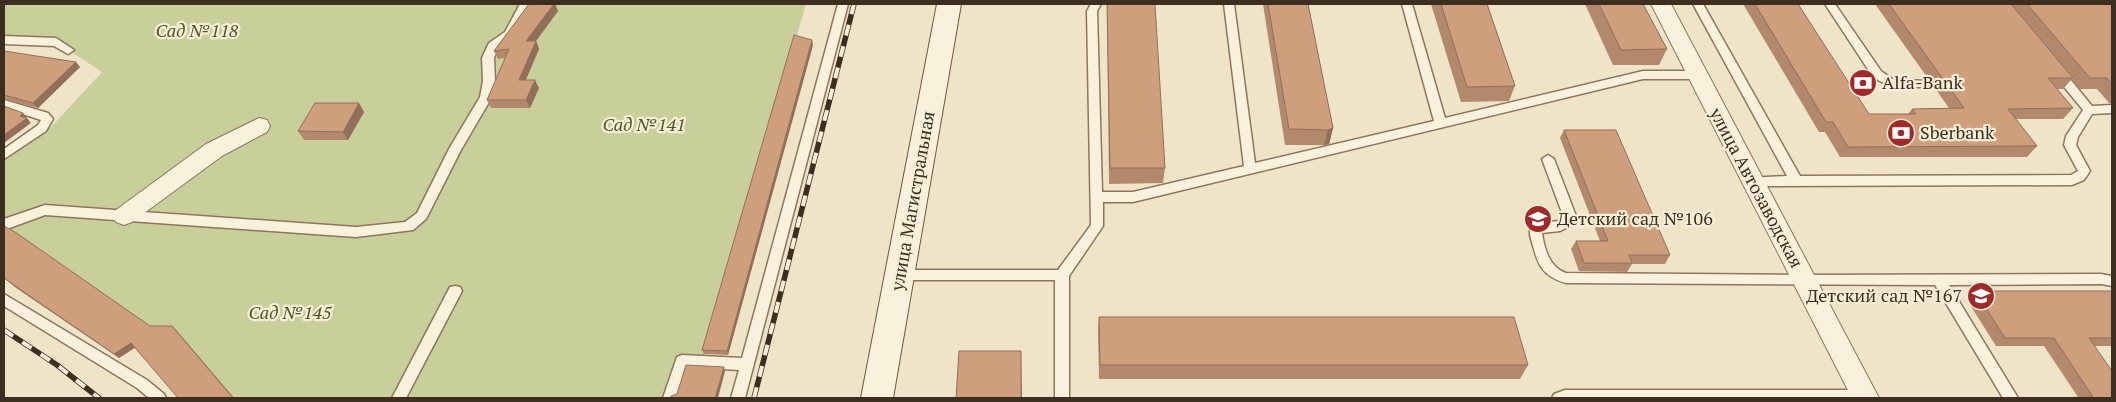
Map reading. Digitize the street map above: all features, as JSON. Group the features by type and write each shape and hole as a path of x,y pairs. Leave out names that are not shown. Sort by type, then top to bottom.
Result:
{"main road":[{"name":"улица Магистральная","path":"877,398 949,4"}],"street":[{"name":"улица Автозаводская","path":"1661,4 1866,397"},
{"path":"124,216 214,150 260,126"}],"lane":[{"path":"4,225 13,220 45,210 356,232 408,227 422,216 455,149 486,97 489,81 488,58 495,42 510,34 525,4"},
{"path":"738,398 843,4"},
{"path":"1229,4 1250,169"},
{"path":"1407,4 1440,124"},
{"path":"1698,4 1796,181"},
{"path":"1830,4 1877,74 1890,83 1921,84"},
{"path":"1062,398 1062,275 1097,226 1098,7"},
{"path":"4,40 56,42 68,50"},
{"path":"2051,64 2088,110"},
{"path":"1097,197 1133,197 1643,75 1698,75"},
{"path":"4,104 44,116 46,119 42,128 4,155"},
{"path":"1753,181 2072,180 2080,177 2084,171 2070,145 2072,136 2088,110"},
{"path":"2088,110 2112,110"},
{"path":"1548,159 1570,216 1570,221 1560,226 1540,227 1536,231 1536,235 1546,265 1550,272 1558,277 1805,280 2102,279 2112,281"},
{"path":"899,275 1062,275"},
{"path":"1938,279 2011,398"},
{"path":"399,398 455,290"},
{"path":"4,300 142,384 160,398"},
{"path":"670,398 682,361 747,364"},
{"path":"1559,398 1565,396 1866,397"}],"green space":[{"name":"Сад №141","path":"4,4 806,4 702,362 682,361 670,398 233,398 154,331 4,228 4,161 52,126 102,72 56,42 4,40"}],"building":[{"path":"529,4 554,4 526,41 536,41 519,80 535,80 526,100 487,100 509,49 494,51"},
{"path":"1107,4 1155,4 1165,168 1110,168"},
{"path":"1268,4 1308,4 1333,128 1328,130 1289,129"},
{"path":"1441,4 1487,4 1515,86 1467,87"},
{"path":"1599,4 1643,4 1667,49 1621,50"},
{"path":"1755,4 1798,4 1869,114 1916,114 1912,109 1964,108 1889,4 2011,4 2073,78 2048,78 2073,108 2008,109 2037,146 1848,147 1833,122 1826,122"},
{"path":"2027,4 2112,4 2112,85 2107,78 2090,78"},
{"path":"794,35 812,40 727,351 702,350"},
{"path":"4,51 76,62 33,103 4,95"},
{"path":"315,103 359,103 343,132 298,131"},
{"path":"4,106 23,113 20,116 27,118 4,135"},
{"path":"1564,130 1616,130 1670,255 1629,255 1632,263 1584,263 1576,241 1608,241"},
{"path":"4,226 150,326 172,326 233,398 178,398 131,343 114,354 4,278"},
{"path":"1975,291 2112,291 2112,338 2089,338 2112,371 2112,398 2043,398 2093,397 2054,338 2005,338"},
{"path":"1099,317 1514,317 1528,365 1100,365"},
{"path":"959,351 1021,351 1021,398 956,398"},
{"path":"686,365 724,367 715,398 671,398 671,396 677,394"}],"railway":[{"path":"754,398 854,4"},
{"path":"4,330 57,365 99,398"}],"place":[{"name":"Alfa-Bank","path":"1863,83"},
{"name":"Sberbank","path":"1901,133"},
{"name":"Детский сад №106","path":"1538,219"},
{"name":"Детский сад №167","path":"1981,296"}],"park label":[{"name":"Сад №118","path":"197,31"},
{"name":"Сад №145","path":"290,313"}]}
